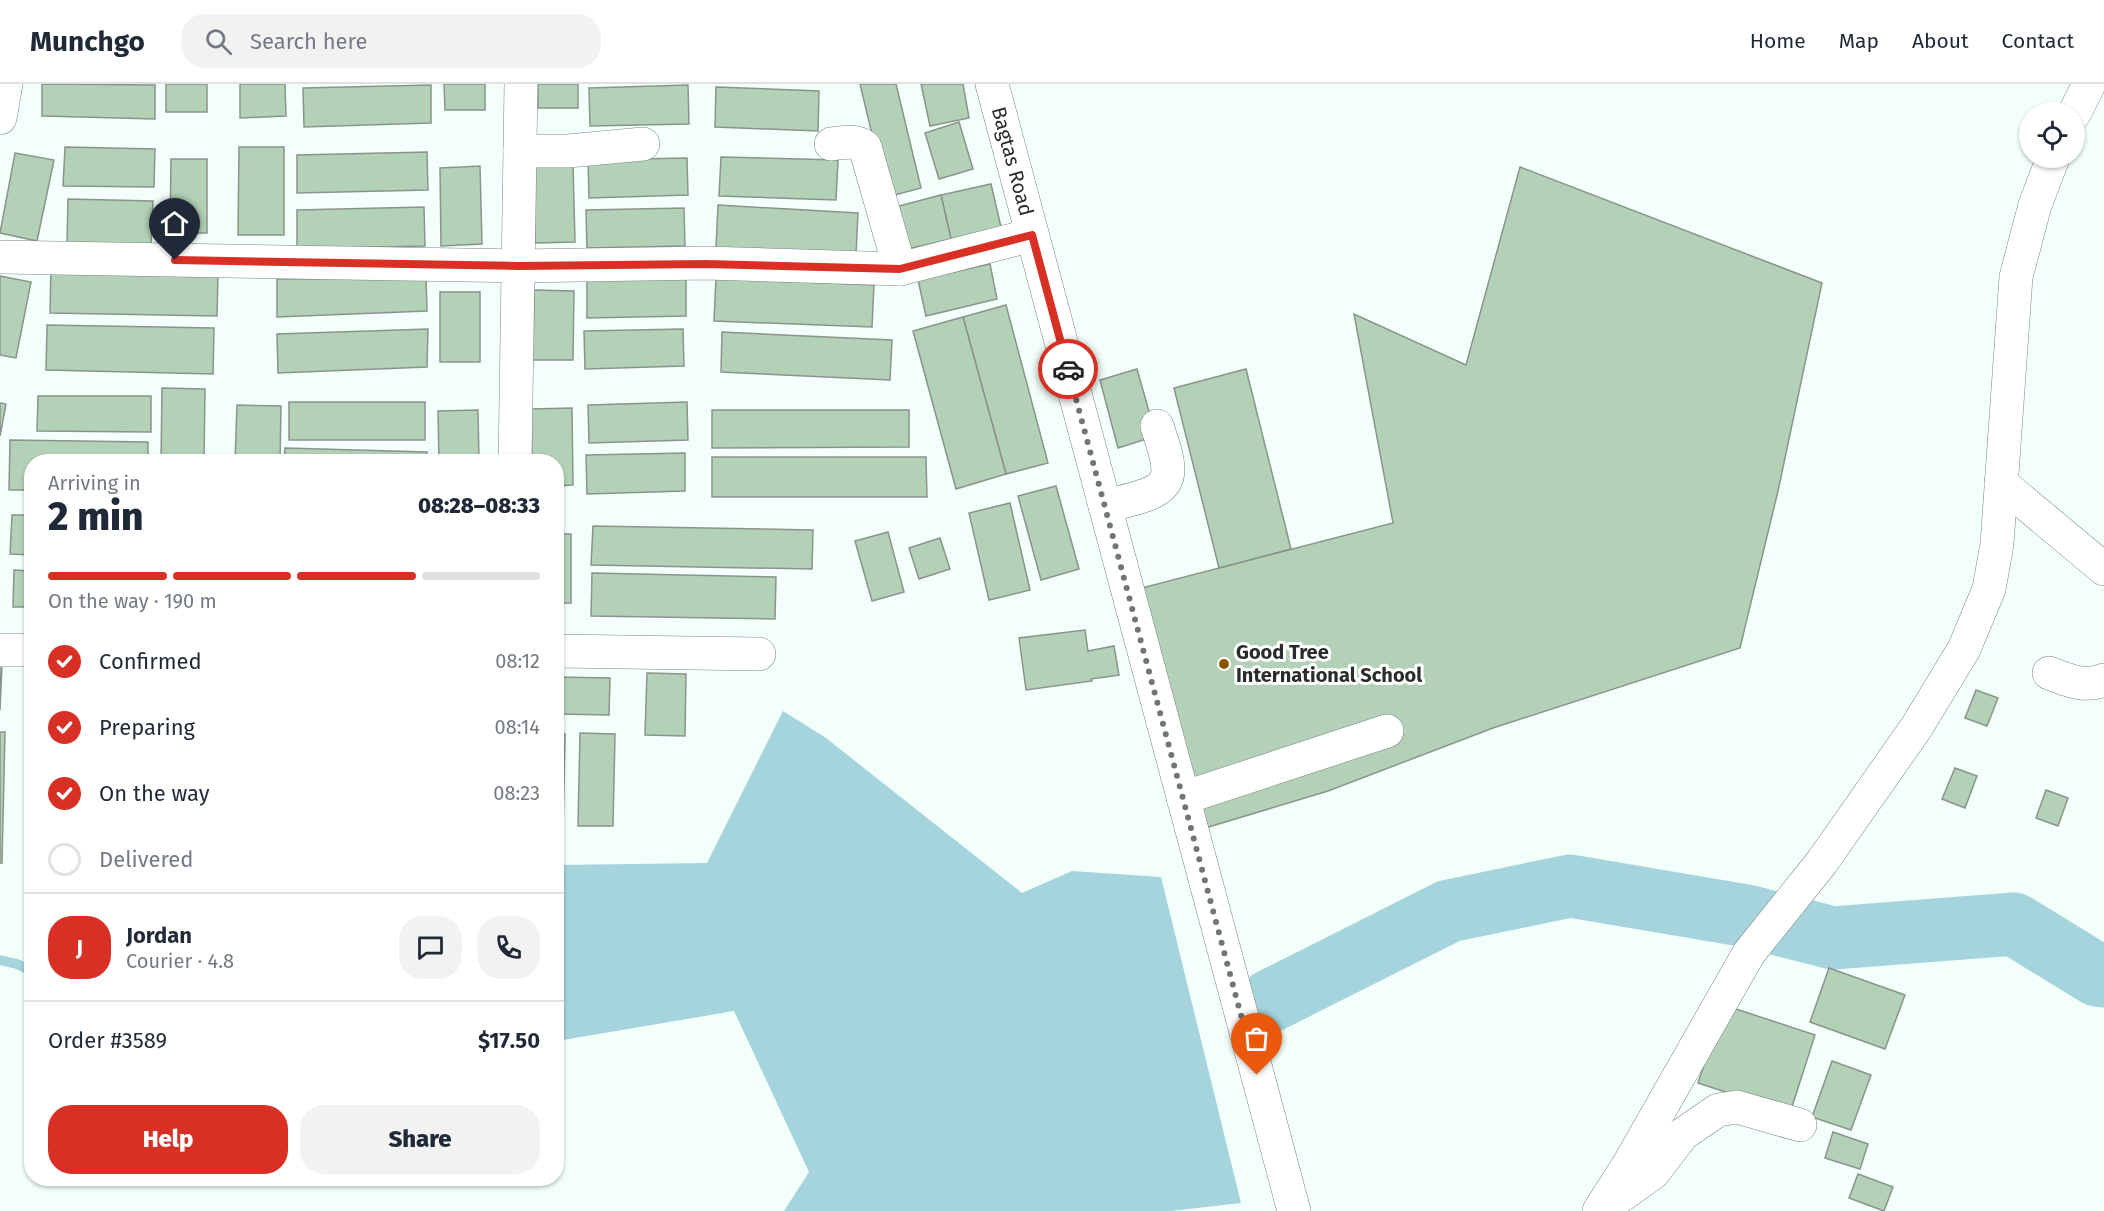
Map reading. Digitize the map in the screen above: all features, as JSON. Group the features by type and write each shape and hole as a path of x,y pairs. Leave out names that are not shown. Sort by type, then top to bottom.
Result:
{"street":[{"path":"0,118 6,84"},
{"path":"515,454 521,84"},
{"name":"Bagtas Road","path":"992,84 1294,1211"},
{"path":"2080,102 2089,84"},
{"path":"831,144 851,142 860,143 865,147 900,269"},
{"path":"520,151 568,152 643,144"},
{"path":"1599,1211 1629,1164 1749,953 1822,862 1916,728 1964,649 1989,589 1997,544 2016,277 2035,205 2049,168"},
{"path":"0,257 518,266 706,264 900,269 1032,235"},
{"path":"1105,506 1148,495 1162,486 1167,476 1167,464 1157,426"},
{"path":"2001,483 2104,569"},
{"path":"0,650 24,650"},
{"path":"564,651 759,654"},
{"path":"2049,673 2080,684 2094,684 2104,680"},
{"path":"1183,798 1387,731"},
{"path":"1599,1211 1653,1173 1683,1134 1718,1110 1737,1107 1800,1125"}],"water":[{"path":"783,711 826,738 1022,893 1072,871 1161,877 1241,1203 1171,1211 784,1211 809,1172 734,1011 564,1040 564,865 707,863"}],"building":[{"path":"42,84 155,85 155,119 42,116"},
{"path":"166,84 207,84 207,112 166,112"},
{"path":"240,84 285,84 286,116 240,118"},
{"path":"444,84 485,84 485,110 445,110"},
{"path":"538,84 578,84 578,108 538,108"},
{"path":"860,84 896,84 921,188 887,197"},
{"path":"921,84 963,84 969,118 930,126"},
{"path":"431,85 431,123 304,127 303,88"},
{"path":"688,85 689,124 590,126 589,88"},
{"path":"716,87 819,91 818,131 715,127"},
{"path":"959,122 973,169 939,179 925,133"},
{"path":"65,147 155,149 154,187 63,186"},
{"path":"239,147 284,147 284,235 238,235"},
{"path":"427,152 428,190 297,193 297,155"},
{"path":"15,153 54,160 37,241 0,233"},
{"path":"721,157 838,160 836,200 719,196"},
{"path":"687,158 688,195 589,198 588,160"},
{"path":"171,159 207,159 207,233 170,233"},
{"path":"573,164 575,242 535,243 533,166"},
{"path":"480,166 482,244 441,246 440,168"},
{"path":"1520,167 1822,283 1778,491 1740,648 1493,728 1328,791 1202,829 1138,589 1393,523 1354,314 1466,365"},
{"path":"991,184 1001,227 951,239 941,195"},
{"path":"941,195 951,239 908,249 899,206"},
{"path":"68,199 153,201 151,245 67,243"},
{"path":"718,205 858,213 856,255 716,248"},
{"path":"424,207 425,246 297,249 297,210"},
{"path":"684,208 685,246 587,248 586,210"},
{"path":"990,264 997,299 926,316 918,280"},
{"path":"51,268 218,272 217,316 50,313"},
{"path":"0,276 31,282 16,358 0,355"},
{"path":"426,278 427,311 277,317 277,279"},
{"path":"686,278 686,316 587,318 587,280"},
{"path":"716,278 874,285 872,327 714,321"},
{"path":"534,290 574,291 573,360 533,360"},
{"path":"440,292 480,292 480,362 440,362"},
{"path":"1006,305 1048,463 1006,474 963,317"},
{"path":"963,317 1006,474 956,489 913,331"},
{"path":"47,325 214,328 213,374 46,370"},
{"path":"428,329 427,367 278,373 277,334"},
{"path":"683,329 684,366 585,369 584,331"},
{"path":"722,332 892,340 890,380 721,372"},
{"path":"1137,369 1156,436 1118,448 1100,380"},
{"path":"1246,369 1291,549 1219,568 1174,388"},
{"path":"162,388 205,389 204,454 161,454"},
{"path":"38,396 151,396 151,432 37,431"},
{"path":"289,402 425,402 425,440 289,440"},
{"path":"687,402 688,440 589,443 588,405"},
{"path":"0,403 6,404 0,436"},
{"path":"237,405 281,406 280,454 235,454"},
{"path":"572,408 573,485 564,486 564,454 532,454 531,409"},
{"path":"478,410 479,454 439,454 438,411"},
{"path":"712,410 909,410 909,447 712,448"},
{"path":"10,440 148,442 148,454 24,454 24,490 9,490"},
{"path":"285,448 427,452 427,454 285,454"},
{"path":"685,453 685,491 587,494 586,455"},
{"path":"712,457 926,457 927,497 712,497"},
{"path":"1056,486 1079,569 1041,580 1018,496"},
{"path":"1010,503 1030,590 989,600 969,513"},
{"path":"12,515 24,515 24,555 10,554"},
{"path":"593,526 813,530 812,569 591,565"},
{"path":"888,532 904,592 872,601 855,541"},
{"path":"564,534 571,534 571,603 564,603"},
{"path":"940,538 950,569 919,579 909,548"},
{"path":"14,570 24,571 24,607 13,607"},
{"path":"592,573 776,577 775,619 591,616"},
{"path":"1085,630 1088,651 1114,646 1119,675 1026,690 1019,638"},
{"path":"0,666 2,666 0,710"},
{"path":"647,673 686,674 685,736 645,735"},
{"path":"564,677 610,678 609,715 564,714"},
{"path":"1976,690 1998,698 1987,726 1965,718"},
{"path":"0,732 5,732 2,863 0,863"},
{"path":"580,733 615,734 613,826 578,826"},
{"path":"564,734 565,734 564,782"},
{"path":"1955,768 1977,776 1965,808 1942,799"},
{"path":"2046,790 2068,798 2058,826 2036,818"},
{"path":"1829,968 1905,995 1885,1049 1810,1022"},
{"path":"1724,1005 1815,1035 1790,1113 1698,1083"},
{"path":"1832,1061 1871,1075 1851,1130 1812,1117"},
{"path":"1833,1132 1868,1144 1860,1169 1825,1158"},
{"path":"1858,1174 1893,1187 1884,1211 1849,1198"}],"waterway":[{"path":"1270,1001 1449,911 1570,886 1747,916 1833,938 2014,924 2097,975 2104,976"},
{"path":"0,960 24,967"}],"way so far":[{"path":"1068,369 1257,1075"}],"place":[{"name":"Good Tree International School","path":"1224,664"}],"route":[{"path":"175,260 518,266 706,264 900,269 1032,235 1068,369"}]}
